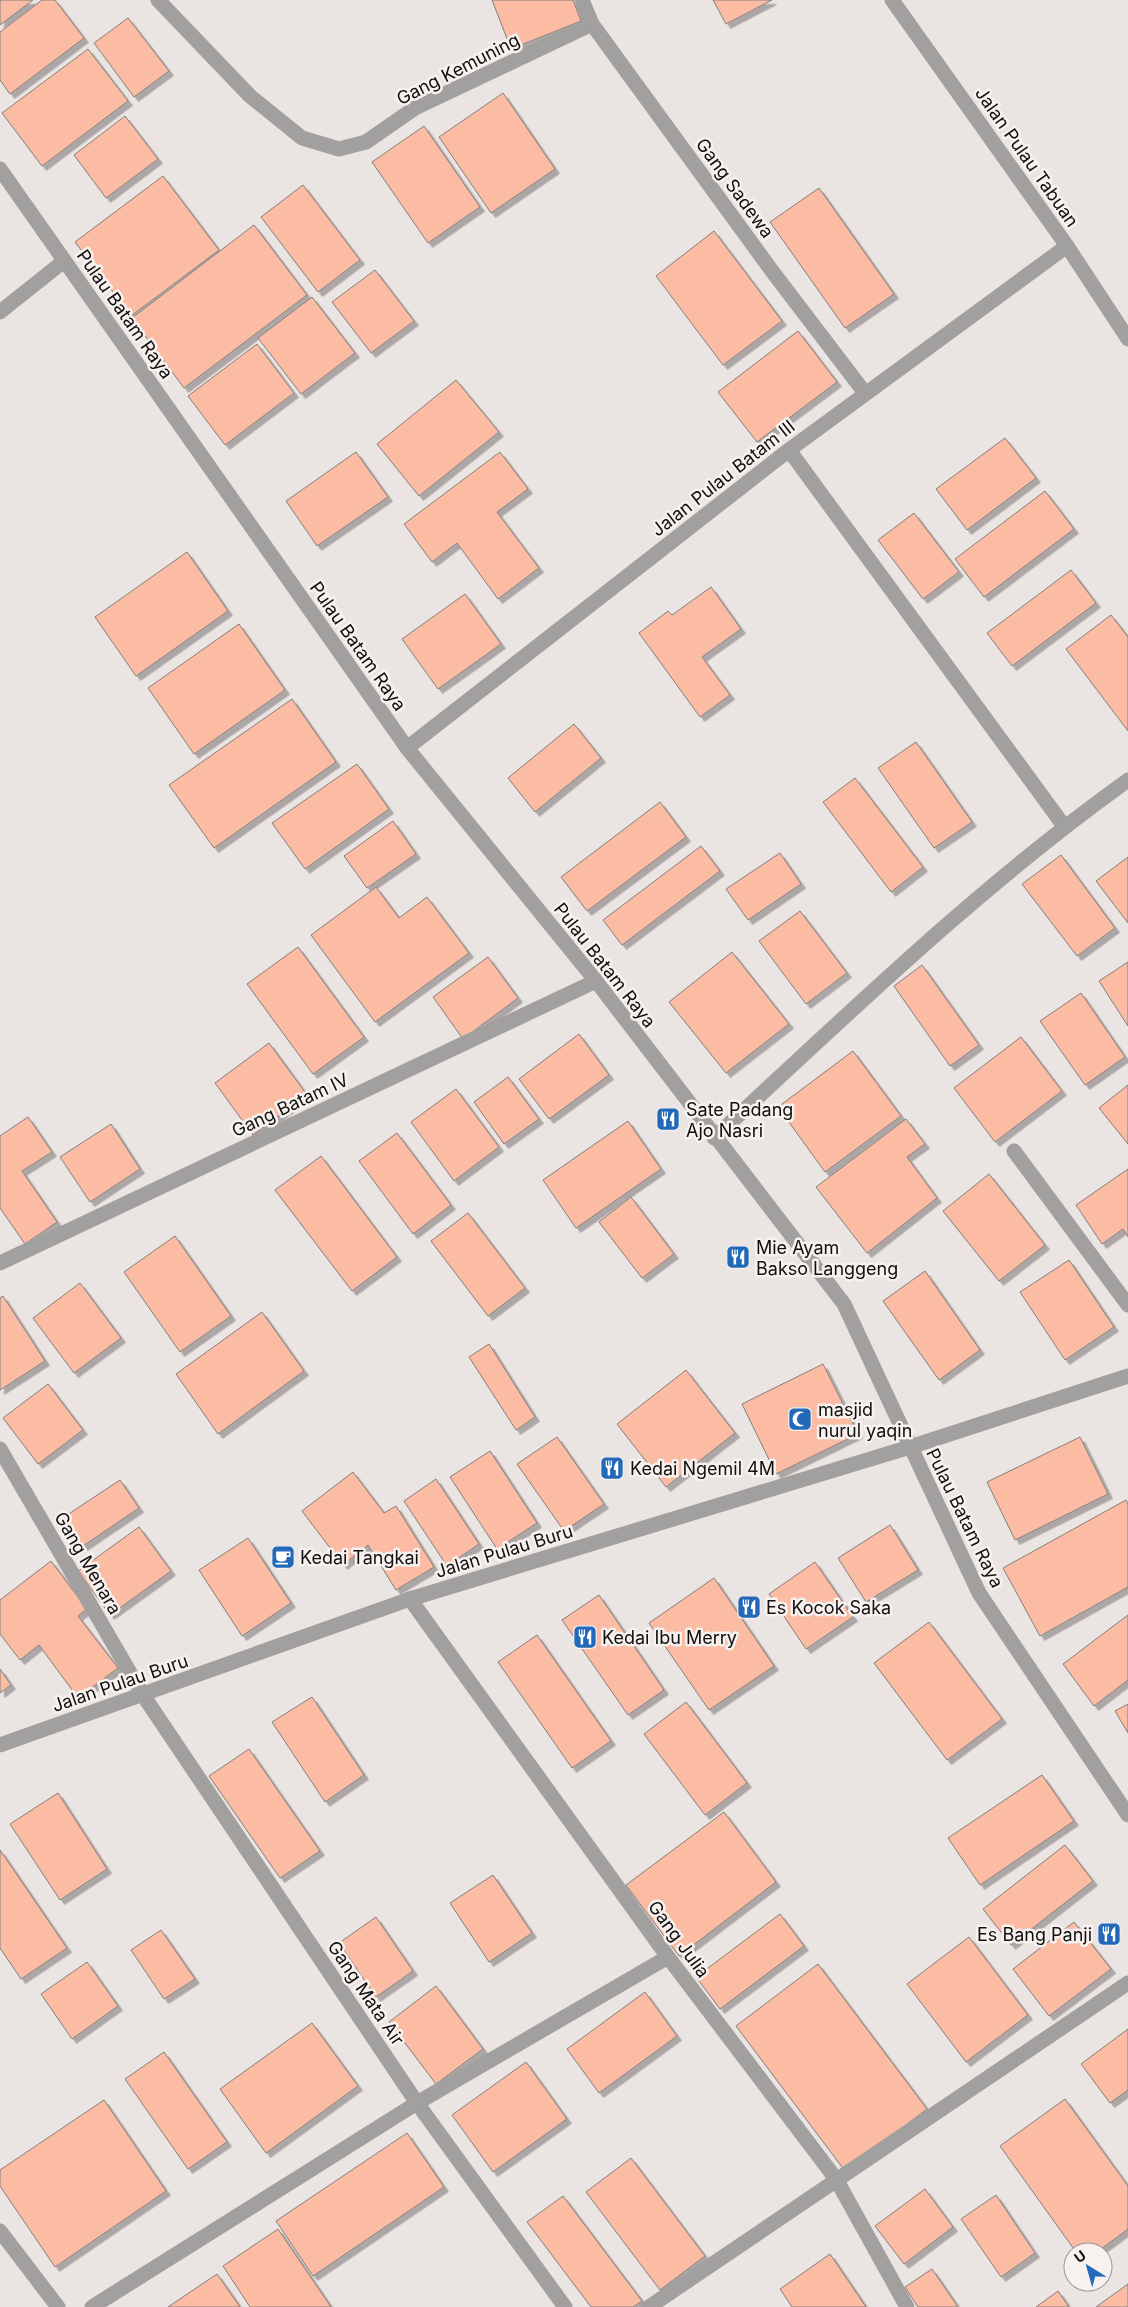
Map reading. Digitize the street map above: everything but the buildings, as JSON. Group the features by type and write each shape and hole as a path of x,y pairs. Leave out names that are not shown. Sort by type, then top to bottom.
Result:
{"street":[{"name":"Gang Kemuning","path":"158,0 250,96 302,138 339,149 366,142 415,108 592,24"},
{"name":"Gang Sadewa","path":"582,0 592,24 772,271 865,393"},
{"name":"Jalan Pulau Tabuan","path":"892,0 1067,246 1128,339"},
{"name":"Pulau Batam Raya","path":"0,169 407,748 596,981 714,1138 844,1304 979,1593 1128,1815"},
{"name":"Jalan Pulau Batam III","path":"407,748 789,450 1067,246"},
{"path":"0,312 64,261"},
{"path":"789,450 1064,826"},
{"path":"714,1138 887,977 1064,826 1128,780"},
{"name":"Gang Batam IV","path":"0,1263 596,981"},
{"path":"1014,1151 1128,1305"},
{"name":"Jalan Pulau Buru","path":"0,1745 410,1599 910,1447 1128,1376"},
{"name":"Gang Menara","path":"0,1449 144,1695"},
{"name":"Gang Julia","path":"410,1599 668,1957 836,2179 907,2307"},
{"name":"Gang Mata Air","path":"144,1695 417,2104 565,2307"},
{"path":"92,2307 417,2104 668,1957"},
{"path":"649,2307 1128,1983"},
{"path":"0,2231 58,2307"}],"place":[{"name":"Sate Padang Ajo Nasri","path":"668,1119"},
{"name":"Mie Ayam Bakso Langgeng","path":"738,1257"},
{"name":"masjid nurul yaqin","path":"800,1419"},
{"name":"Kedai Ngemil 4M","path":"612,1468"},
{"name":"Kedai Tangkai","path":"283,1557"},
{"name":"Es Kocok Saka","path":"749,1607"},
{"name":"Kedai Ibu Merry","path":"585,1637"},
{"name":"Es Bang Panji","path":"1109,1934"}]}
